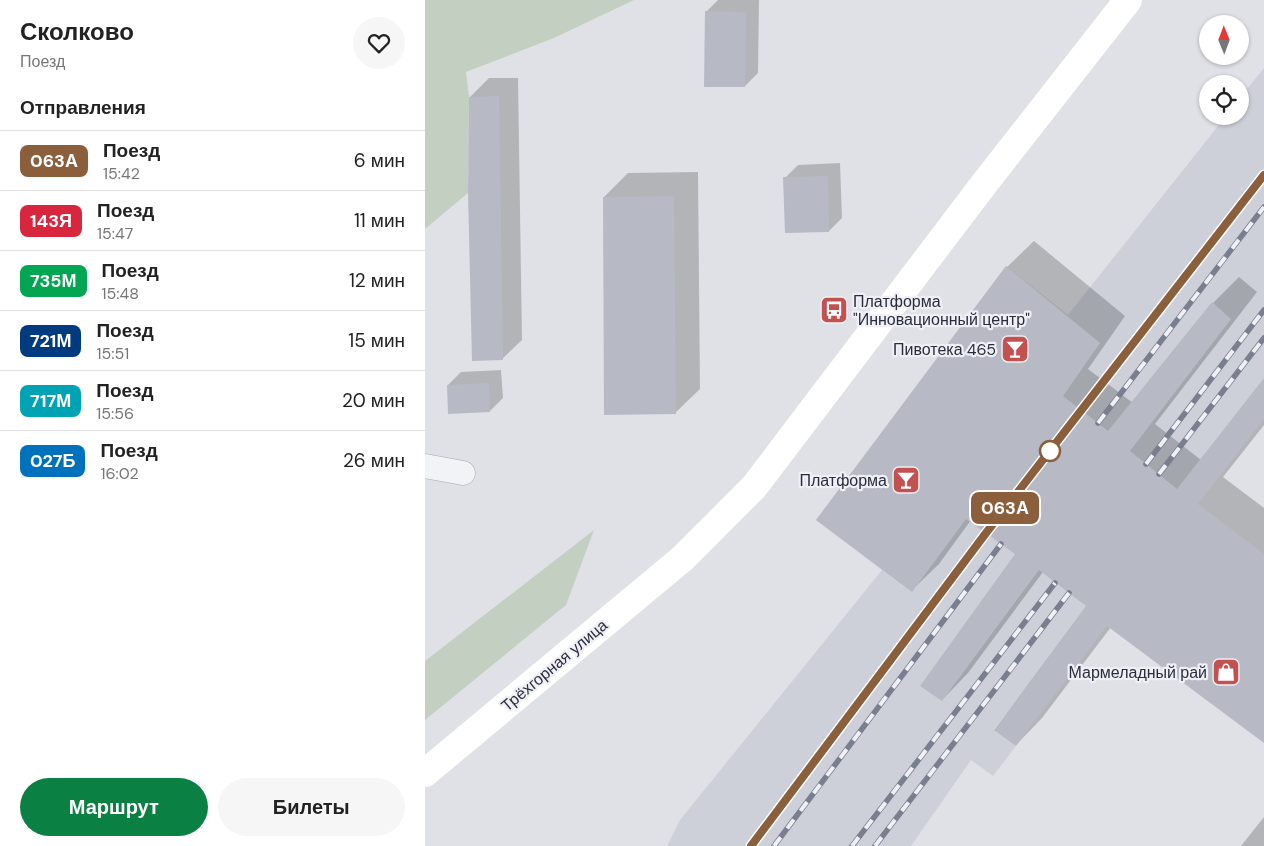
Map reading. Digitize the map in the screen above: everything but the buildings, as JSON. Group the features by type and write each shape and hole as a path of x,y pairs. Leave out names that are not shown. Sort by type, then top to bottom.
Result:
{"street":[{"name":"Трёхгорная улица","path":"425,773 683,558 754,486 979,191 1128,0"},
{"path":"425,466 463,473"}],"shaded area":[{"path":"1264,68 1264,379 994,729 1016,746 993,776 971,760 911,846 667,846 680,820 882,570 816,520 1006,266 1068,315 1219,125 1249,125 1249,87"}],"green space":[{"path":"425,0 634,0 554,38 466,72 469,97 468,193 425,229"},
{"path":"594,530 566,605 425,720 425,661"}],"railway":[{"path":"1081,410 1264,175"},
{"path":"1098,423 1264,207"},
{"path":"1146,464 1264,310"},
{"path":"1159,474 1264,338"},
{"path":"751,846 986,533"},
{"path":"774,846 1001,544"},
{"path":"852,846 1055,583"},
{"path":"875,846 1069,593"}],"train":[{"name":"063А","path":"751,846 986,533 1264,175"}],"place":[{"name":"Платформа \"Инновационный центр\"","path":"834,310"},
{"name":"Пивотека 465","path":"1015,349"},
{"name":"Платформа","path":"906,480"},
{"name":"Мармеладный рай","path":"1226,672"}]}
